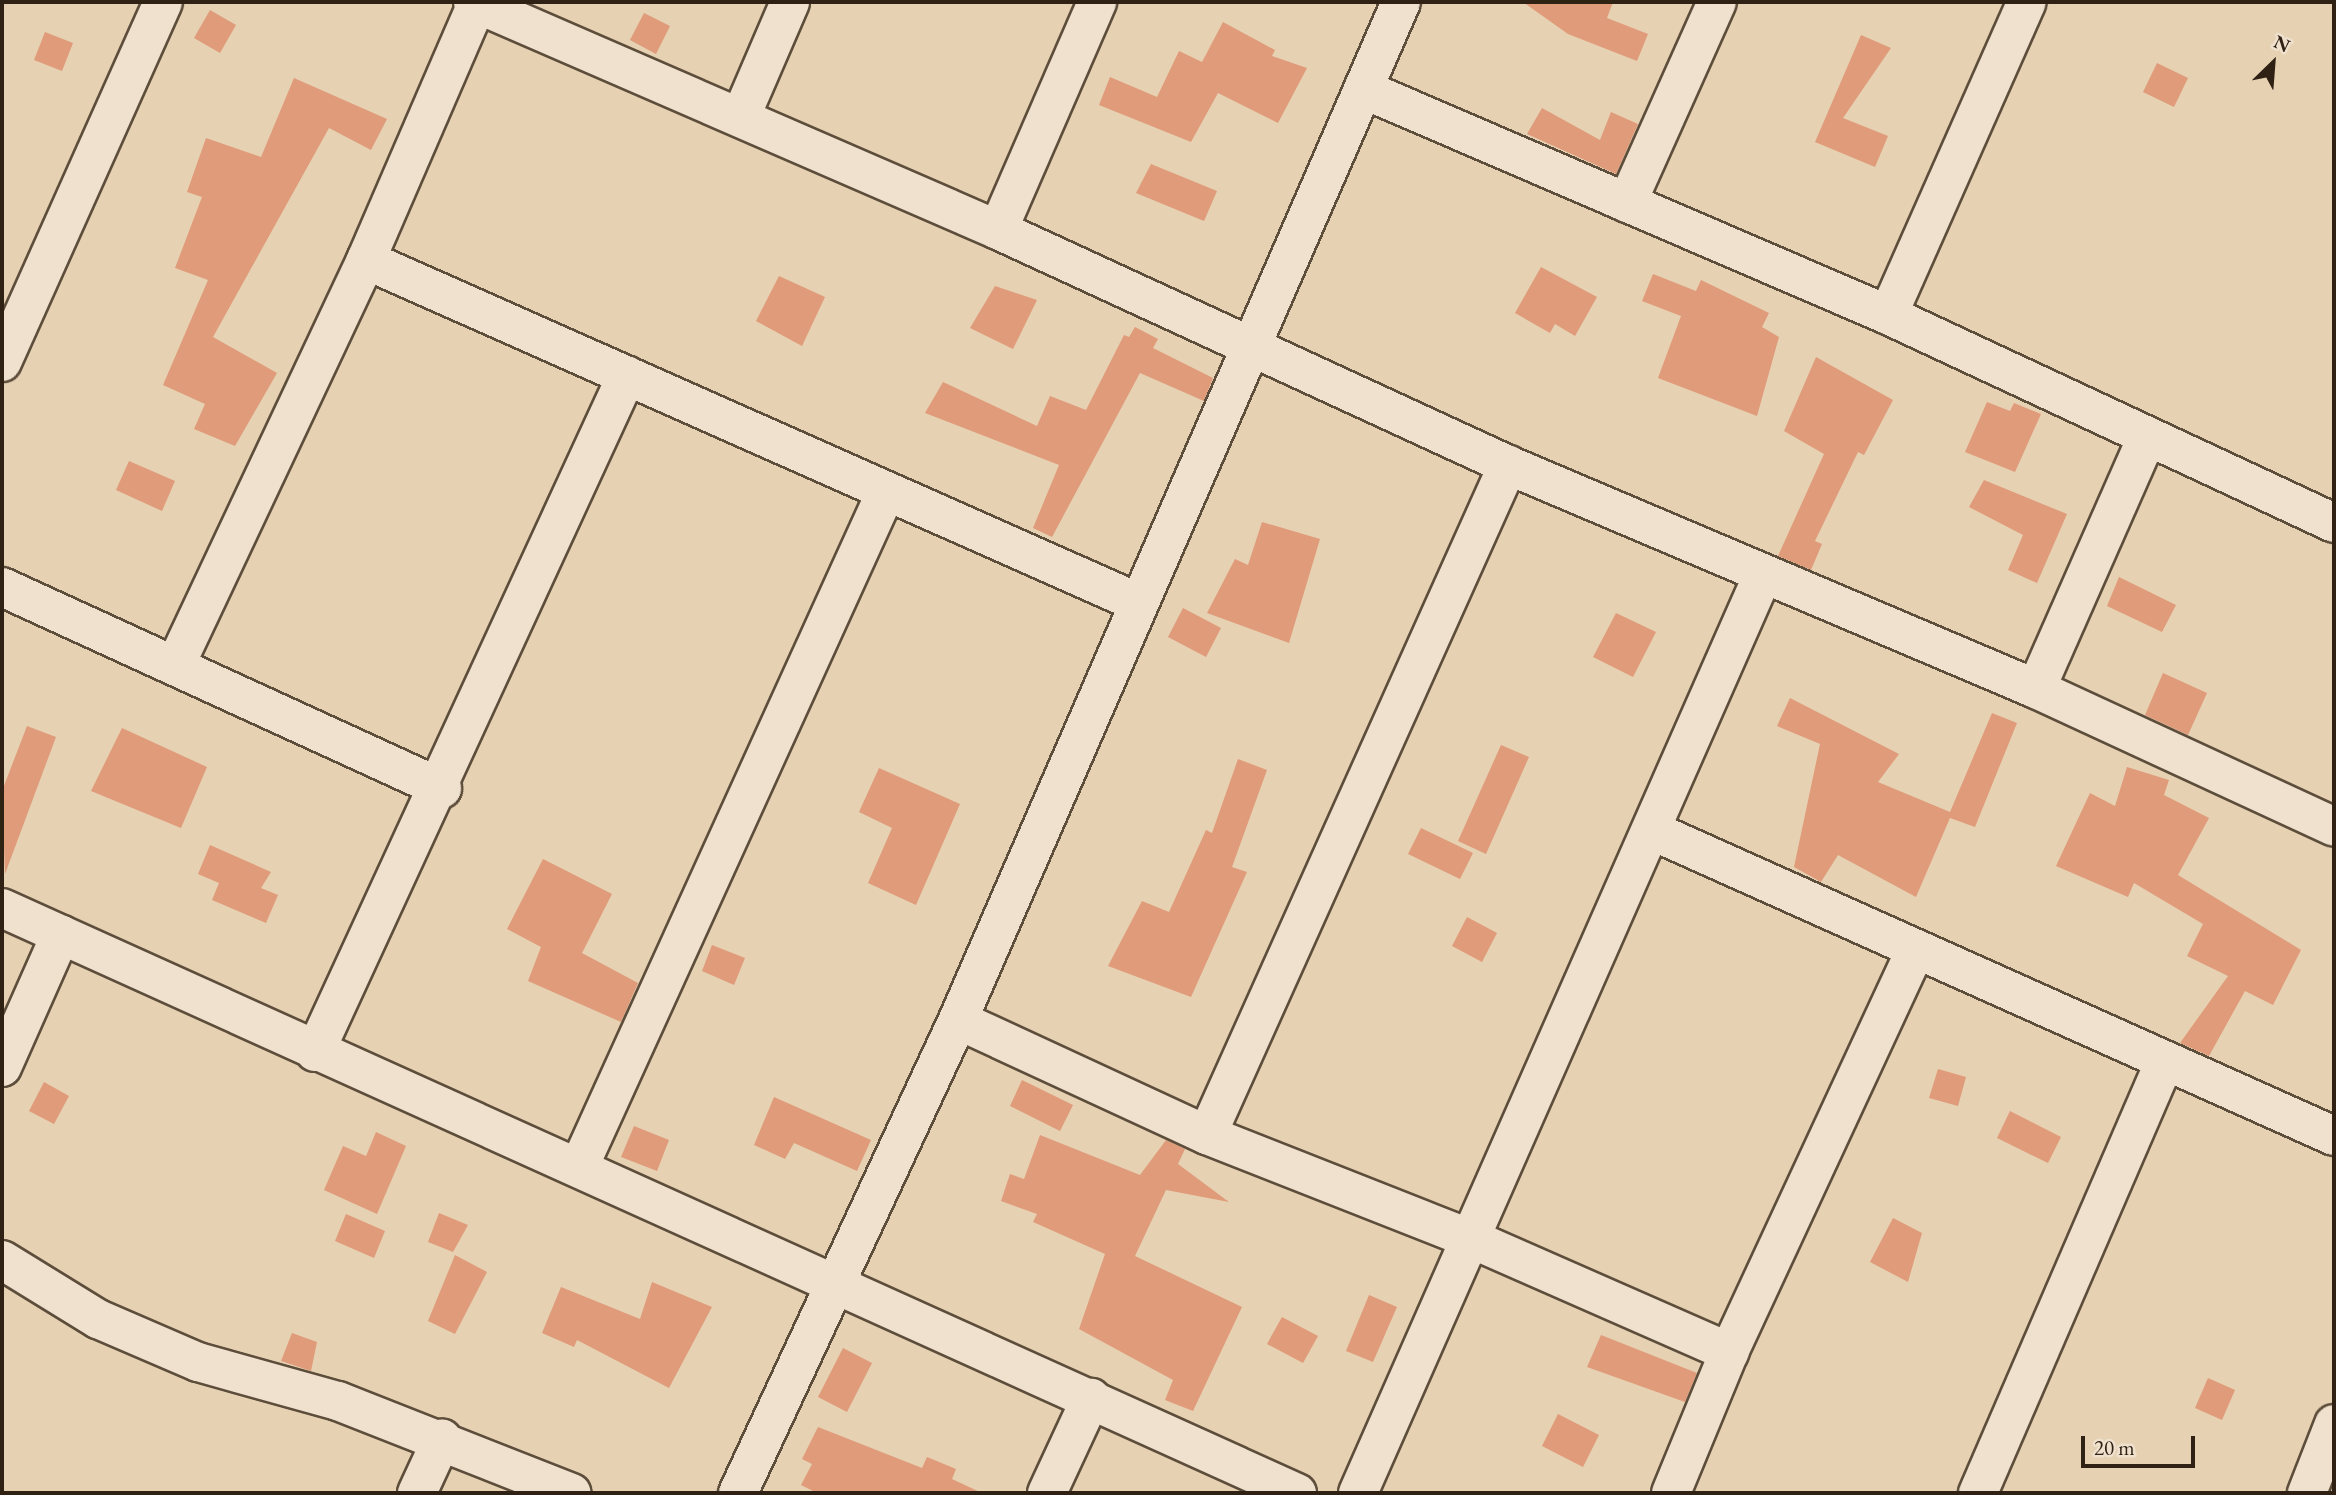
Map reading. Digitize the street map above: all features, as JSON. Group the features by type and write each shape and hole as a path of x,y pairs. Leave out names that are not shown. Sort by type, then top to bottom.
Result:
{"street":[{"path":"2,362 163,2"},
{"path":"741,116 790,2"},
{"path":"998,230 1097,2"},
{"path":"738,1493 958,1020 1248,348 1401,2"},
{"path":"1627,203 1717,2"},
{"path":"1888,315 2027,2"},
{"path":"175,666 366,260 475,3 741,116 998,230 1248,348 1762,577 2036,688 2334,827"},
{"path":"1363,89 1888,315 2334,523"},
{"path":"366,260 627,375 885,494 1139,603"},
{"path":"315,1052 442,788 627,375"},
{"path":"2036,688 2147,437"},
{"path":"1208,1135 1508,465"},
{"path":"579,1167 885,494"},
{"path":"1358,1493 1474,1240 1762,577"},
{"path":"2,587 442,788"},
{"path":"1653,831 1915,951 2334,1136"},
{"path":"2,908 315,1052 579,1167 1297,1493"},
{"path":"2,1068 61,934"},
{"path":"1671,1493 1729,1352 1915,951"},
{"path":"958,1020 1208,1135 1474,1240 1729,1352"},
{"path":"1978,1493 2165,1060"},
{"path":"2,1260 98,1319 198,1362 338,1401 442,1439 570,1493"},
{"path":"1047,1493 1091,1398"},
{"path":"2307,1493 2334,1424"},
{"path":"417,1493 442,1439"}],"building":[{"path":"1523,2 1613,2 1607,18 1648,34 1637,61 1568,34"},
{"path":"210,10 236,25 220,53 194,38"},
{"path":"644,13 670,26 656,54 630,40"},
{"path":"1223,22 1275,50 1272,56 1307,68 1278,123 1218,93 1191,142 1099,105 1110,77 1157,97 1179,51 1202,62"},
{"path":"45,32 73,43 62,71 34,60"},
{"path":"1861,35 1891,48 1843,118 1888,136 1875,167 1815,142"},
{"path":"2157,63 2188,78 2174,107 2143,92"},
{"path":"294,78 387,119 371,150 329,128 213,337 277,373 235,446 194,429 205,404 163,385 208,280 175,268 202,197 187,192 206,138 261,157"},
{"path":"1542,108 1600,140 1611,112 1638,124 1616,174 1527,134"},
{"path":"1151,164 1217,191 1204,221 1136,193"},
{"path":"1541,267 1597,297 1575,336 1555,324 1550,333 1515,313"},
{"path":"1653,274 1696,291 1701,280 1769,313 1762,327 1779,337 1757,416 1658,378 1681,316 1642,301"},
{"path":"779,276 825,297 802,346 756,321"},
{"path":"995,286 1037,300 1013,349 970,328"},
{"path":"1135,327 1158,339 1153,348 1213,378 1204,401 1140,373 1052,537 1033,528 1059,465 925,413 943,382 1037,426 1050,396 1086,410 1124,335 1129,337"},
{"path":"1816,357 1893,400 1864,455 1858,452 1815,541 1822,544 1811,570 1778,556 1824,454 1784,431"},
{"path":"1987,402 2010,411 2014,403 2041,414 2015,472 1965,452"},
{"path":"129,461 175,481 162,511 116,490"},
{"path":"1984,480 2067,514 2037,583 2008,570 2023,535 1969,507"},
{"path":"1262,522 1320,539 1289,643 1207,613 1235,559 1248,565"},
{"path":"2119,577 2176,605 2162,632 2107,606"},
{"path":"1183,608 1221,628 1206,657 1168,637"},
{"path":"1616,613 1656,632 1633,677 1593,657"},
{"path":"2163,673 2207,693 2188,735 2145,715"},
{"path":"1790,698 1899,754 1878,782 1950,812 1992,713 2017,723 1975,827 1950,818 1916,897 1838,855 1821,882 1794,867 1820,744 1777,726"},
{"path":"27,726 56,737 5,874 2,791"},
{"path":"122,728 207,767 181,828 91,791"},
{"path":"1501,745 1529,757 1486,854 1458,841"},
{"path":"1238,759 1267,770 1232,867 1247,872 1191,997 1108,966 1142,901 1169,912 1206,830 1212,833"},
{"path":"2127,767 2169,780 2164,795 2209,818 2178,875 2301,950 2273,1005 2245,991 2209,1056 2180,1043 2228,976 2187,956 2203,924 2134,883 2128,897 2056,866 2090,793 2115,806"},
{"path":"879,768 960,804 916,905 868,883 892,828 859,812"},
{"path":"1421,828 1473,853 1460,879 1408,854"},
{"path":"210,845 271,872 261,888 278,895 266,923 212,900 219,883 198,874"},
{"path":"543,859 612,894 582,953 638,983 621,1022 528,981 541,947 507,929"},
{"path":"1467,917 1497,933 1482,962 1452,946"},
{"path":"712,945 745,958 734,985 702,971"},
{"path":"1938,1069 1966,1077 1958,1106 1929,1098"},
{"path":"1022,1080 1073,1105 1060,1131 1010,1106"},
{"path":"44,1082 69,1096 54,1124 29,1111"},
{"path":"774,1097 871,1140 857,1171 794,1143 785,1159 754,1145"},
{"path":"2010,1111 2061,1137 2048,1163 1997,1138"},
{"path":"634,1126 669,1140 657,1171 621,1157"},
{"path":"376,1132 406,1146 377,1214 324,1190 343,1146 366,1156"},
{"path":"1040,1135 1140,1175 1166,1140 1185,1149 1178,1164 1229,1202 1166,1190 1135,1256 1242,1307 1193,1411 1165,1400 1173,1380 1079,1329 1105,1254 1033,1222 1037,1214 1001,1201 1010,1174 1024,1179"},
{"path":"439,1213 468,1225 453,1252 428,1242"},
{"path":"346,1214 385,1231 374,1258 335,1241"},
{"path":"1893,1218 1922,1233 1908,1282 1870,1262"},
{"path":"455,1255 487,1272 455,1334 428,1321"},
{"path":"652,1282 712,1307 669,1388 577,1340 574,1347 542,1333 561,1287 640,1319"},
{"path":"1369,1295 1397,1307 1373,1362 1346,1351"},
{"path":"1282,1317 1318,1336 1303,1363 1267,1344"},
{"path":"292,1333 317,1342 311,1371 281,1361"},
{"path":"1601,1335 1697,1373 1685,1402 1587,1367"},
{"path":"843,1348 872,1363 847,1412 818,1397"},
{"path":"2208,1378 2235,1390 2222,1420 2195,1408"},
{"path":"1558,1414 1599,1435 1583,1467 1542,1446"},
{"path":"818,1427 922,1468 927,1457 956,1469 952,1479 982,1493 817,1493 801,1485 812,1464 802,1459"}]}
